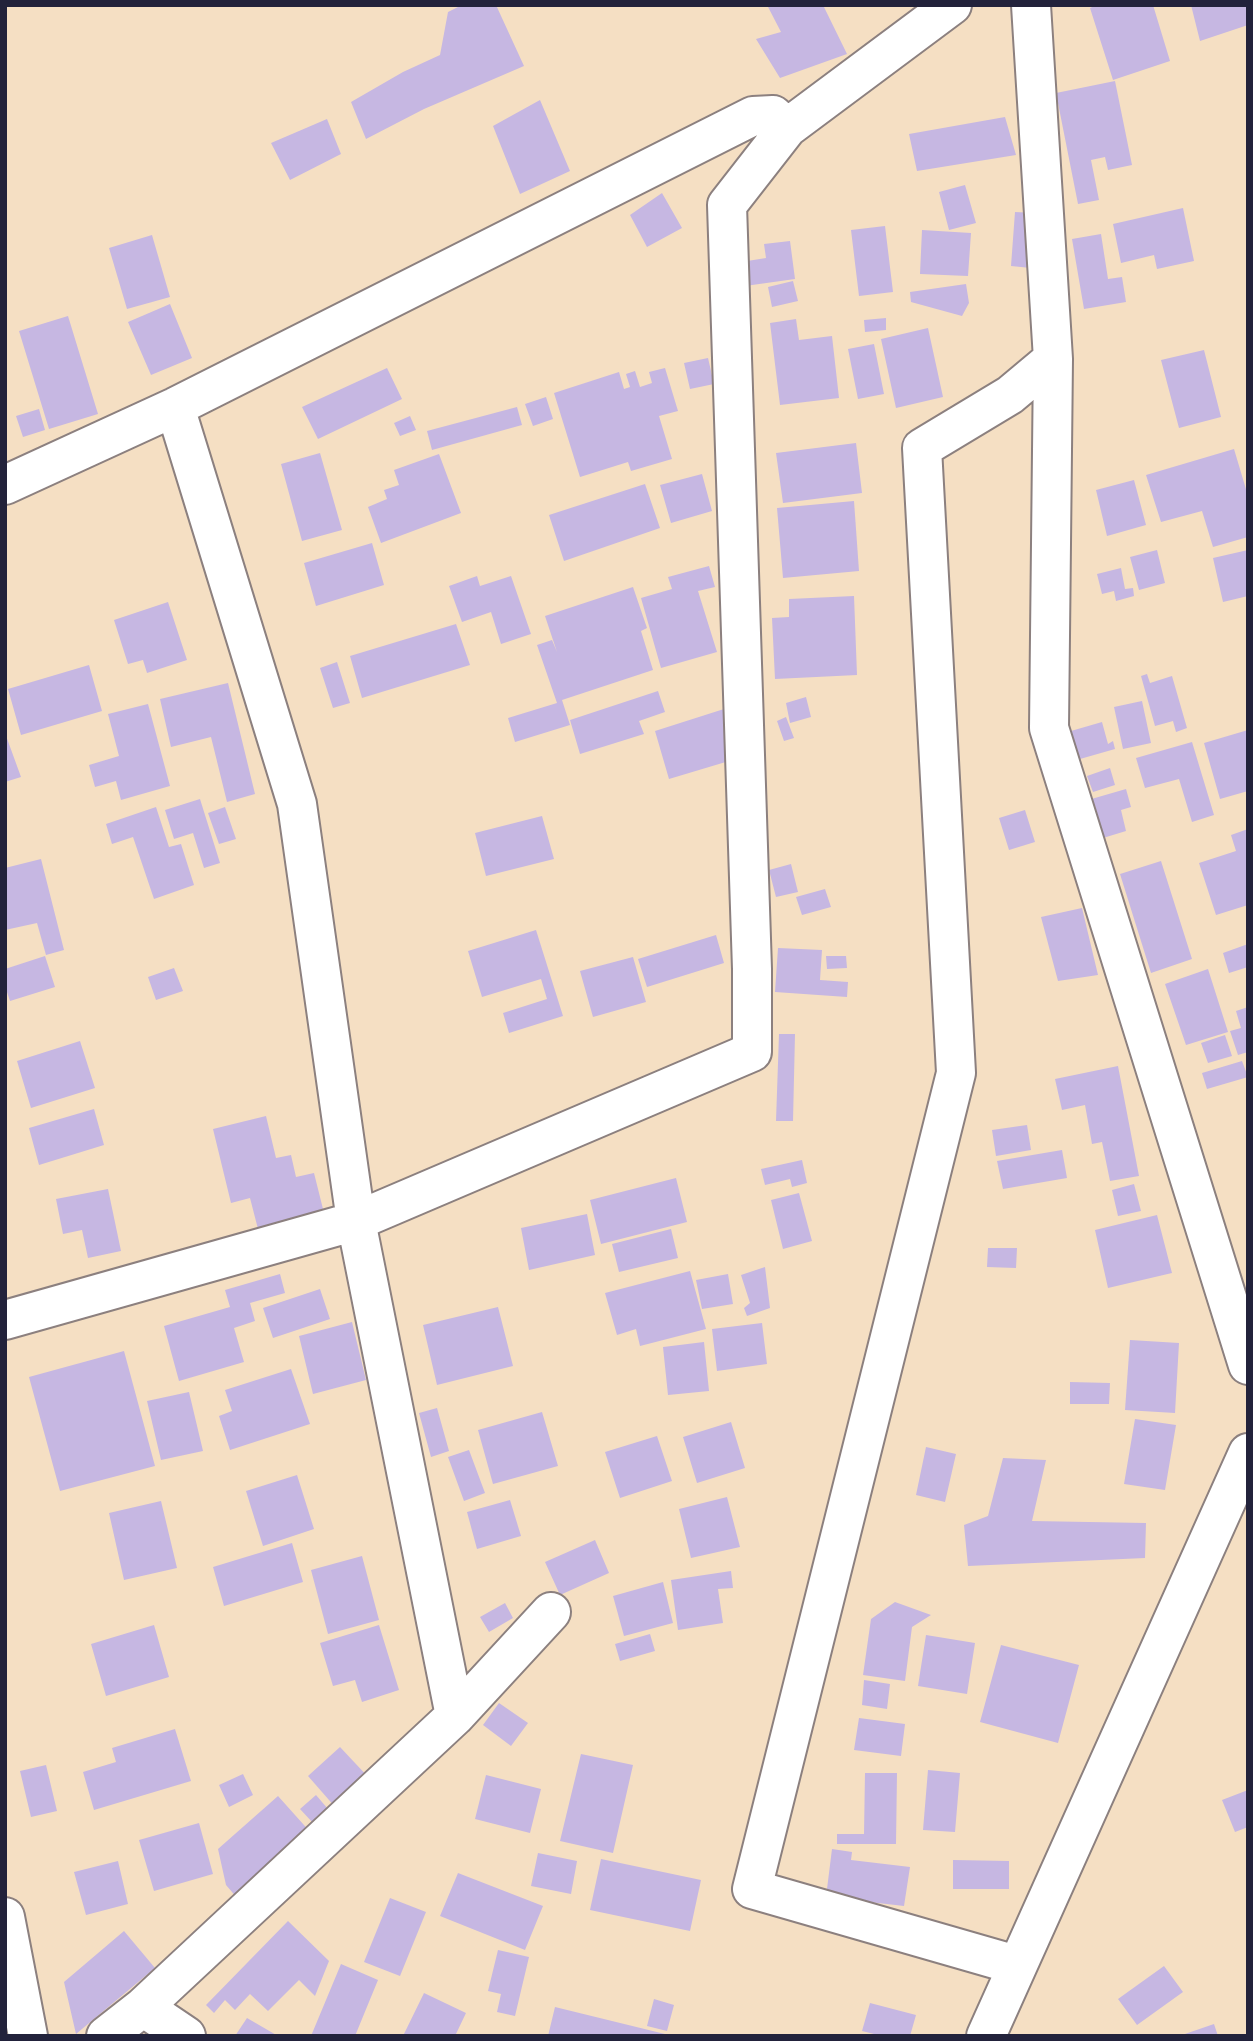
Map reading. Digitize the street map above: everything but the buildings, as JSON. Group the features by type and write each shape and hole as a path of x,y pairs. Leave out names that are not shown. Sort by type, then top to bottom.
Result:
{"street":[{"path":"5,1320 356,1221 751,1052 752,969 727,205 788,128 952,5"},
{"path":"1031,5 1053,359 1049,728 1248,1365"},
{"path":"5,485 175,407 753,116 773,115 788,128"},
{"path":"1017,1965 752,1889 956,1073 922,449 1010,395 1053,359"},
{"path":"175,407 297,804 356,1221 455,1716"},
{"path":"986,2036 1248,1453"},
{"path":"106,2036 143,2007 455,1716 551,1612"},
{"path":"5,1917 27,2036"},
{"path":"143,2007 186,2036"}]}
